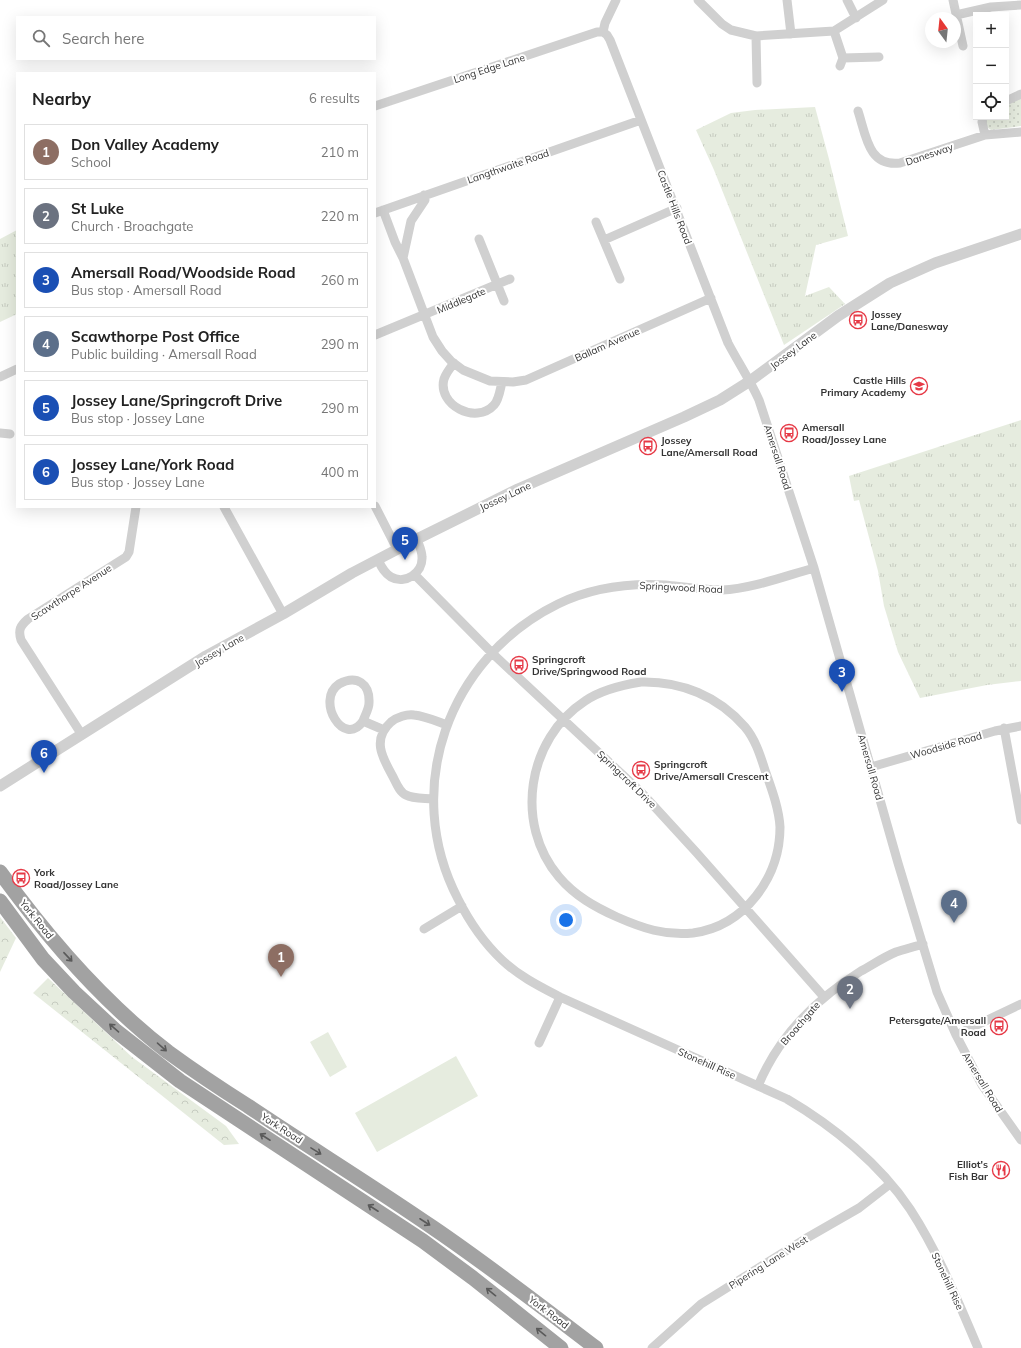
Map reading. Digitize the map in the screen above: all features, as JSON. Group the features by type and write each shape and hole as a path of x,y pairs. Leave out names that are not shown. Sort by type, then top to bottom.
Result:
{"highway":[{"name":"York Road","path":"0,872 59,946 88,978 125,1015 167,1051 213,1083 432,1227 485,1264 596,1348"},
{"path":"0,894 18,926"},
{"name":"York Road","path":"0,901 43,960 74,992 116,1031 180,1081 423,1241 473,1278 561,1348"}],"street":[{"path":"603,32 605,23 616,0"},
{"path":"698,0 722,24 731,30 756,36 834,31 883,0"},
{"path":"787,0 791,34"},
{"path":"847,0 856,18"},
{"path":"953,0 955,12"},
{"path":"961,14 991,7 1021,5"},
{"path":"834,31 841,62 879,58"},
{"name":"Long Edge Lane","path":"376,106 597,32 603,32"},
{"name":"Castle Hills Road","path":"603,32 610,40 728,342 750,381"},
{"path":"756,36 757,82"},
{"path":"961,37 963,46"},
{"path":"1009,100 1021,94"},
{"name":"Danesway","path":"858,111 869,147 874,156 885,163 900,164 984,135 1021,132"},
{"name":"Langthwaite Road","path":"379,211 641,120"},
{"path":"982,120 984,135"},
{"path":"403,258 411,221 425,200 424,195"},
{"path":"604,240 676,208"},
{"name":"Ballam Avenue","path":"379,211 403,258 433,337 442,351 463,370 490,381 502,382 526,380 711,298"},
{"path":"596,222 620,279"},
{"name":"Jossey Lane","path":"0,786 206,656 398,549 518,489 720,400 750,381 838,316 890,283 935,263 1021,234"},
{"name":"Middlegate","path":"479,239 504,301"},
{"name":"Middlegate","path":"425,315 510,279"},
{"path":"376,335 425,315"},
{"path":"454,363 444,378 444,390 449,401 459,410 471,413 480,413 488,410 494,406 497,401 502,382"},
{"path":"1,373 16,369"},
{"name":"Amersall Road","path":"750,381 759,400 814,568 937,992 956,1035 982,1085 1021,1140"},
{"name":"Scawthorpe Avenue","path":"82,735 21,640 19,633 20,628 28,619 126,557 129,552 136,508"},
{"path":"225,508 283,614"},
{"path":"376,508 398,549"},
{"path":"378,560 386,574 392,578 399,580 415,575 423,558 417,539"},
{"name":"Springwood Road","path":"492,653 507,638 540,614 560,603 606,588 647,584 719,590 737,589 814,568"},
{"name":"Springcroft Drive","path":"415,575 492,653 641,792 824,997"},
{"name":"Stonehill Rise","path":"492,653 471,679 460,697 447,725 438,752 433,799 436,832 441,856 453,890 474,928 501,960 524,977 560,997 787,1099 812,1114 839,1134 858,1150 890,1184 909,1208 935,1254 978,1348"},
{"path":"354,680 360,681 365,686 369,704 363,721 359,726 353,729 343,728 338,724 330,708 330,697 338,685 354,680"},
{"path":"657,682 674,684 689,688 720,704 746,727 761,755 778,811 780,825 779,845 775,862 760,892 745,908 729,920 714,927 696,932 667,934 639,926 598,908 582,899 559,877 544,854 537,837 533,821 532,789 538,764 548,741 554,731 564,720 584,702 597,694 627,684 657,682"},
{"path":"433,799 410,797 401,792 384,760 380,740 381,734 393,721 409,715 422,717 447,725"},
{"path":"363,721 384,730"},
{"name":"Woodside Road","path":"872,766 1004,728 1021,726"},
{"path":"1004,728 1021,820"},
{"path":"424,929 462,906"},
{"name":"Broachgate","path":"758,1086 773,1055 793,1028 811,1008 846,981 871,966 896,952 922,944"},
{"path":"539,1043 560,997"},
{"path":"956,1035 1021,1004"},
{"name":"Pipering Lane West","path":"652,1348 701,1304 805,1239 859,1208 890,1184"}],"green space":[{"path":"1021,97 1021,126 991,130 986,126 985,120 1009,120 1009,103"},
{"path":"815,107 848,236 816,245 805,296 829,287 845,304 784,345 714,170 696,130 731,113 755,110"},
{"path":"16,231 16,314 0,322 0,239"},
{"path":"1021,420 1021,681 987,685 920,698 898,652 884,606 878,571 859,500 854,501 849,476"},
{"path":"0,917 16,938 0,972"},
{"path":"48,978 132,1057 226,1126 239,1144 224,1145 33,993"},
{"path":"328,1032 347,1067 330,1077 310,1042"},
{"path":"456,1056 478,1096 377,1152 355,1113"}],"place":[{"name":"Jossey Lane/Danesway","path":"858,320"},
{"name":"Castle Hills Primary Academy","path":"919,386"},
{"name":"Amersall Road/Jossey Lane","path":"789,433"},
{"name":"Jossey Lane/Amersall Road","path":"648,446"},
{"name":"Jossey Lane/Springcroft Drive","path":"405,560"},
{"name":"Springcroft Drive/Springwood Road","path":"519,665"},
{"name":"Amersall Road/Woodside Road","path":"842,692"},
{"name":"Springcroft Drive/Amersall Crescent","path":"641,770"},
{"name":"Jossey Lane/York Road","path":"44,773"},
{"name":"York Road/Jossey Lane","path":"21,878"},
{"name":"Scawthorpe Post Office","path":"954,923"},
{"name":"Don Valley Academy","path":"281,977"},
{"name":"St Luke","path":"850,1009"},
{"name":"Petersgate/Amersall Road","path":"999,1026"},
{"name":"Elliot's Fish Bar","path":"1001,1170"}]}
